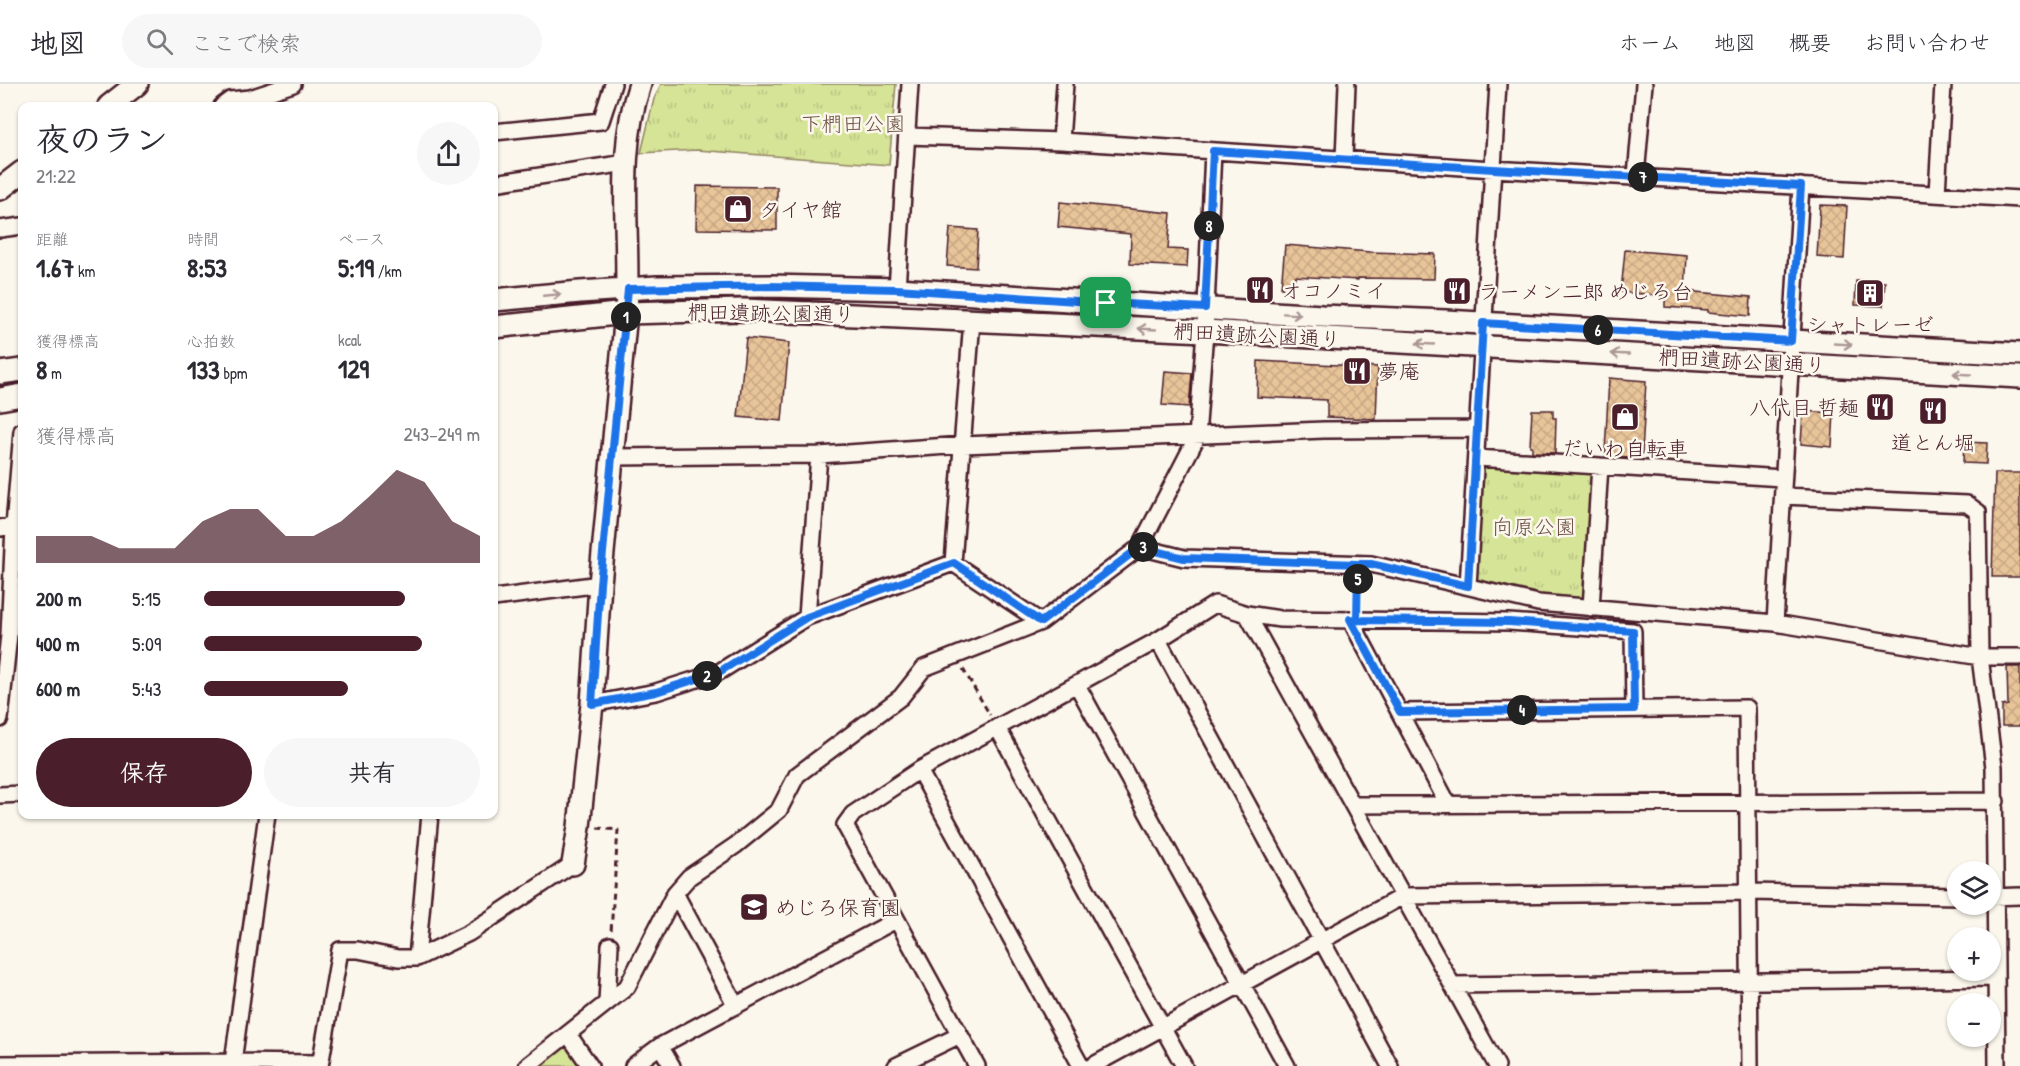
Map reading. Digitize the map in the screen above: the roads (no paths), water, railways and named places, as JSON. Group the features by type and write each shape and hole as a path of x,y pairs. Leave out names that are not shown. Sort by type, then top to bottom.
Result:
{"street":[{"path":"114,102 136,84"},
{"path":"226,102 231,84"},
{"path":"231,102 293,84"},
{"path":"498,132 601,121 613,84"},
{"path":"0,1064 233,1062 320,1065 340,950 358,950 398,958 417,958 468,933 573,864 592,704 600,584 628,289 626,163 632,116 640,84"},
{"path":"897,289 910,84"},
{"path":"1061,141 1065,84"},
{"path":"1344,159 1347,84"},
{"path":"1468,586 1498,84"},
{"path":"1636,176 1644,84"},
{"path":"1937,194 1943,84"},
{"path":"907,136 1061,141 1493,169 2020,199"},
{"path":"527,1066 627,987 675,893 689,877 736,845 779,810 797,775 901,697 924,668 1041,622 1140,547 1197,437 1205,331 1213,151"},
{"path":"498,182 626,163"},
{"path":"0,189 18,175"},
{"path":"1775,624 1801,186"},
{"path":"0,229 18,227"},
{"name":"椚田遺跡公園通り","path":"498,300 628,289 770,286 897,289 2020,354"},
{"name":"椚田遺跡公園通り","path":"498,327 626,314 743,310 1205,331 2020,377"},
{"path":"954,563 972,320"},
{"path":"0,374 18,371"},
{"path":"0,399 18,396"},
{"path":"613,457 819,455 963,445 1324,430 1477,429"},
{"path":"807,617 819,455"},
{"path":"1477,458 1782,478"},
{"path":"1592,608 1600,465"},
{"path":"0,719 16,634 12,526 18,469"},
{"path":"1783,496 1967,504 1978,512 1980,657 1994,767 1995,861"},
{"path":"1140,547 1184,558 1371,564 1538,603 1775,624 1980,657 2020,657"},
{"path":"592,704 656,692 719,672 807,617 954,563"},
{"path":"954,563 1041,622"},
{"path":"498,597 600,584"},
{"path":"977,1066 845,825 853,814 919,770 1158,640 1215,604 1247,614 1280,619 1509,622 1633,631 1634,709"},
{"path":"1247,614 1497,1066"},
{"path":"1353,619 1449,804"},
{"path":"1158,640 1390,1066"},
{"path":"1077,685 1287,1066"},
{"path":"1400,712 1748,708 1750,1066"},
{"path":"997,727 1184,1066"},
{"path":"919,770 1081,1066"},
{"path":"0,795 18,794"},
{"path":"1353,805 1996,801"},
{"path":"233,1062 266,819"},
{"path":"417,958 430,819"},
{"path":"1092,1066 1404,896 1749,892 1947,896"},
{"path":"675,893 736,1006"},
{"path":"2001,897 2020,896"},
{"path":"633,1066 660,1046 896,920"},
{"path":"607,1003 610,945"},
{"path":"1452,985 1947,979"},
{"path":"1996,981 1997,1066"},
{"path":"568,1034 590,1066"},
{"path":"897,1066 960,1035"},
{"path":"660,1046 672,1066"}],"place":[{"name":"タイヤ館","path":"738,209"},
{"name":"オコノミイ","path":"1260,290"},
{"name":"ラーメン二郎 めじろ台","path":"1457,291"},
{"name":"シャトレーゼ","path":"1870,293"},
{"name":"夢庵","path":"1357,371"},
{"name":"八代目 哲麺","path":"1880,407"},
{"name":"道とん堀","path":"1933,411"},
{"name":"だいわ自転車","path":"1625,417"},
{"name":"めじろ保育園","path":"754,907"}],"park label":[{"name":"下椚田公園","path":"853,123"},
{"name":"向原公園","path":"1534,526"}]}
